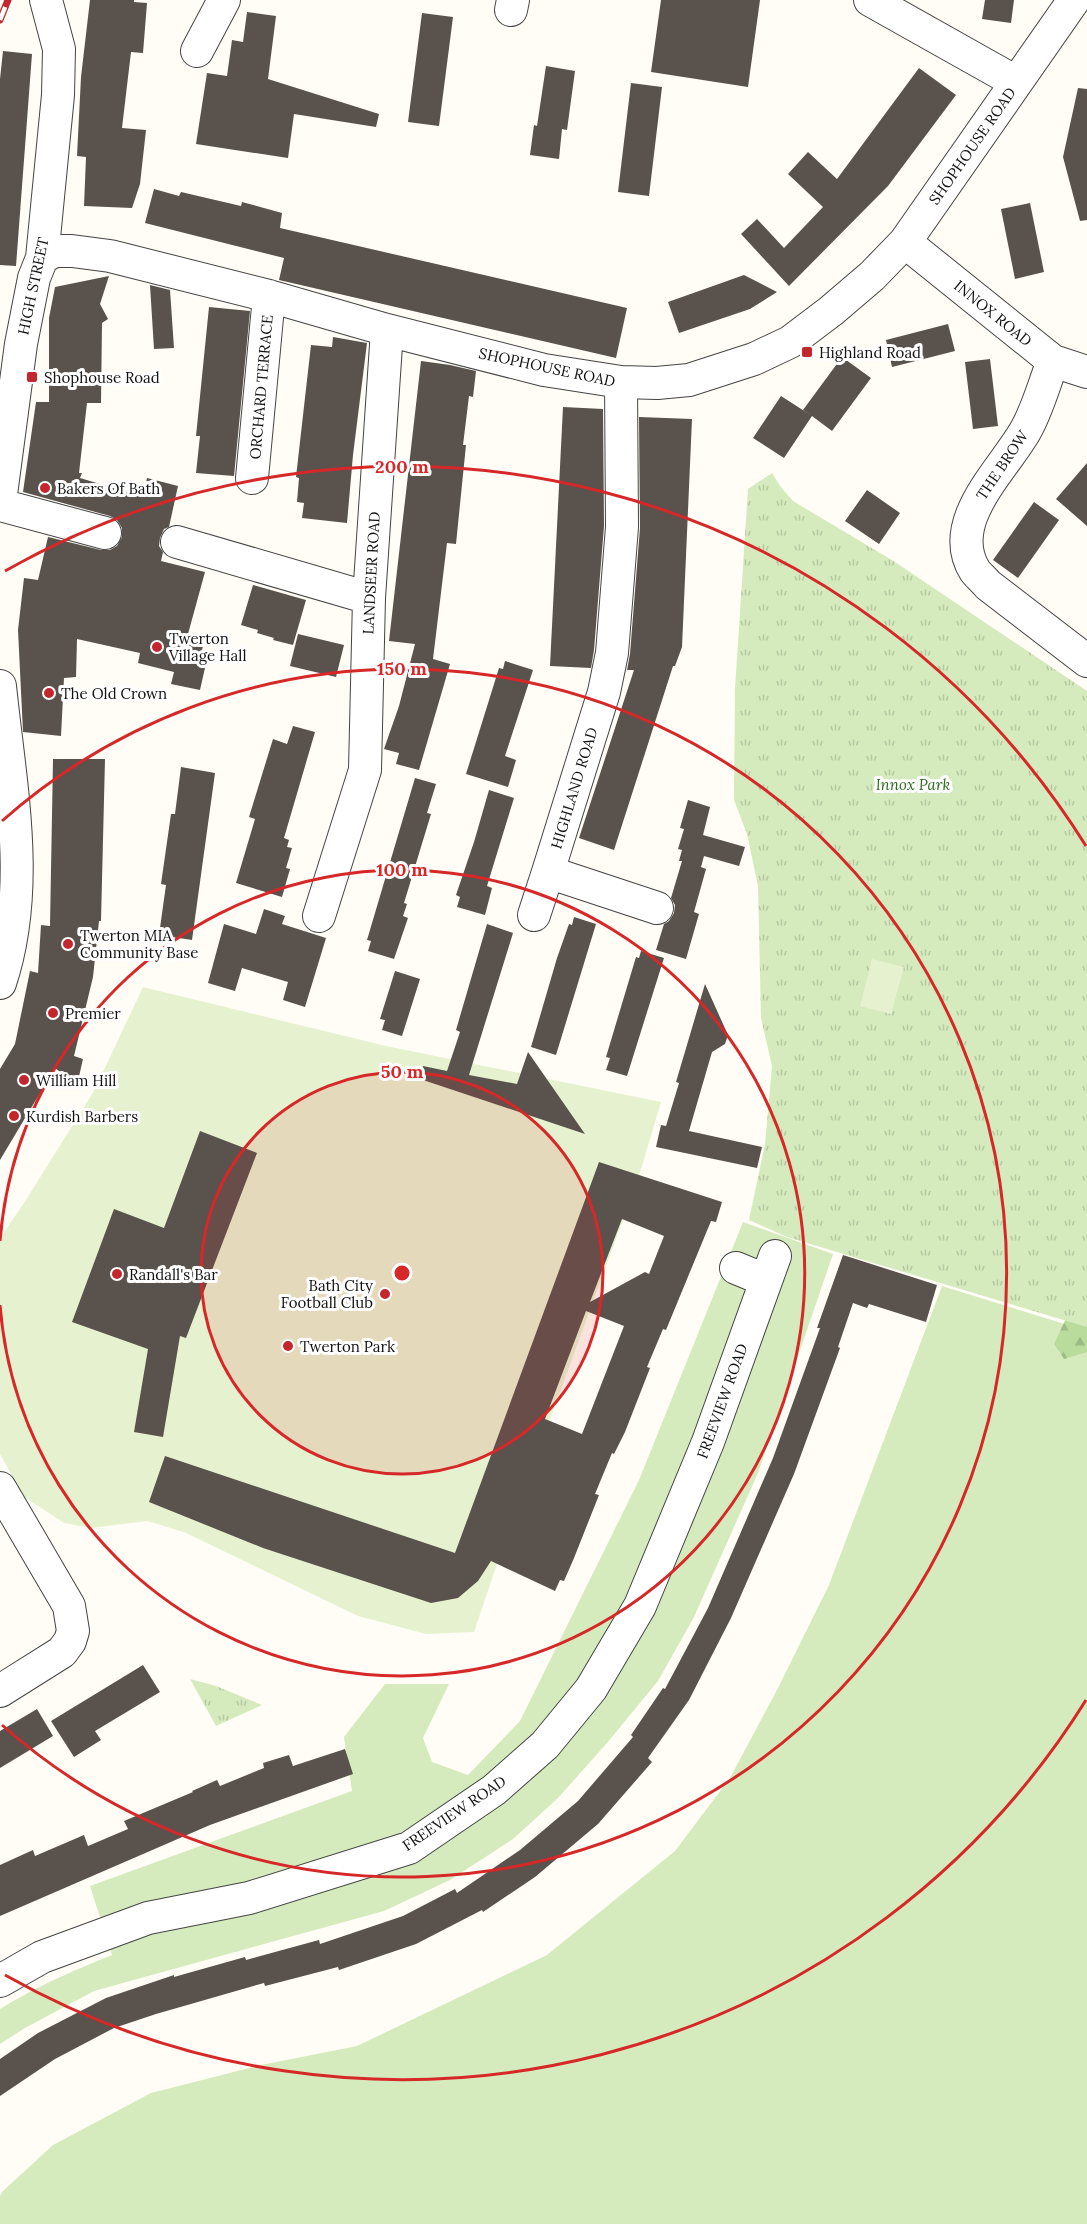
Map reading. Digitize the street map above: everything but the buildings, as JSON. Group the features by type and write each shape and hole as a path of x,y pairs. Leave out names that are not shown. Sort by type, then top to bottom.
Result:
{"street":[{"name":"HIGH STREET","path":"0,503 21,344 34,278 42,258 58,95 59,50 46,0"},
{"path":"197,51 224,0"},
{"path":"870,0 1017,82"},
{"name":"SHOPHOUSE ROAD","path":"42,258 54,251 110,256 544,370 621,382 689,380 754,359 790,342 872,276 904,242 1074,0"},
{"name":"INNOX ROAD","path":"904,242 1053,361 1087,372"},
{"name":"ORCHARD TERRACE","path":"252,478 269,296"},
{"name":"LANDSEER ROAD","path":"319,916 365,770 369,597 387,330"},
{"name":"THE BROW","path":"1053,361 1026,430 976,503 967,527 967,550 975,571 988,585 1087,661"},
{"name":"HIGHLAND ROAD","path":"534,915 604,692 612,653 622,527 621,382"},
{"path":"0,503 105,533"},
{"path":"177,542 369,597"},
{"path":"0,686 15,825 8,909 7,961 0,983"},
{"path":"548,872 657,908"},
{"name":"FREEVIEW ROAD","path":"0,1981 42,1957 148,1918 249,1898 409,1848 494,1790 545,1745 591,1689 640,1606 708,1442 770,1268 735,1268"},
{"path":"0,1488 69,1606 73,1631 70,1641 62,1652 0,1691"}],"green space":[{"name":"Innox Park","path":"772,473 793,501 895,562 1087,691 1087,1327 787,1237 749,1220 765,1144 772,1066 761,1018 758,886 747,834 734,800 735,689 748,489"},
{"path":"872,959 904,967 891,1014 860,1006"},
{"name":"Twerton Park","path":"143,987 386,1046 661,1102 639,1176 474,1632 426,1634 358,1616 184,1532 147,1521 91,1528 64,1523 23,1496 0,1454 0,1238 94,1091"},
{"path":"743,1222 833,1254 758,1473 694,1617 658,1681 558,1798 513,1839 450,1880 384,1911 94,1991 0,2044 0,2009 55,1979 112,1955 90,1886 352,1791 344,1737 385,1684 449,1684 423,1738 432,1762 468,1775 520,1721 639,1480"},
{"path":"942,1286 1087,1331 1087,2224 0,2224 2,2192 53,2145 151,2093 261,2065 357,2046 547,1955 675,1851 730,1778 829,1585"},
{"path":"1087,1304 1087,1352 1064,1359 1054,1344 1070,1310"},
{"path":"190,1679 216,1686 262,1705 216,1726"}],"railway":[{"path":"0,20 8,0"}],"place":[{"name":"Highland Road","path":"807,352"},
{"name":"Shophouse Road","path":"32,377"},
{"name":"Bakers Of Bath","path":"45,488"},
{"name":"Twerton Village Hall","path":"157,647"},
{"name":"The Old Crown","path":"49,693"},
{"name":"Twerton MIA Community Base","path":"68,944"},
{"name":"Premier","path":"53,1013"},
{"name":"William Hill","path":"24,1080"},
{"name":"Kurdish Barbers","path":"14,1116"},
{"name":"Randall's Bar","path":"117,1274"},
{"name":"Bath City Football Club","path":"385,1294"},
{"name":"Twerton Park","path":"288,1346"}]}
